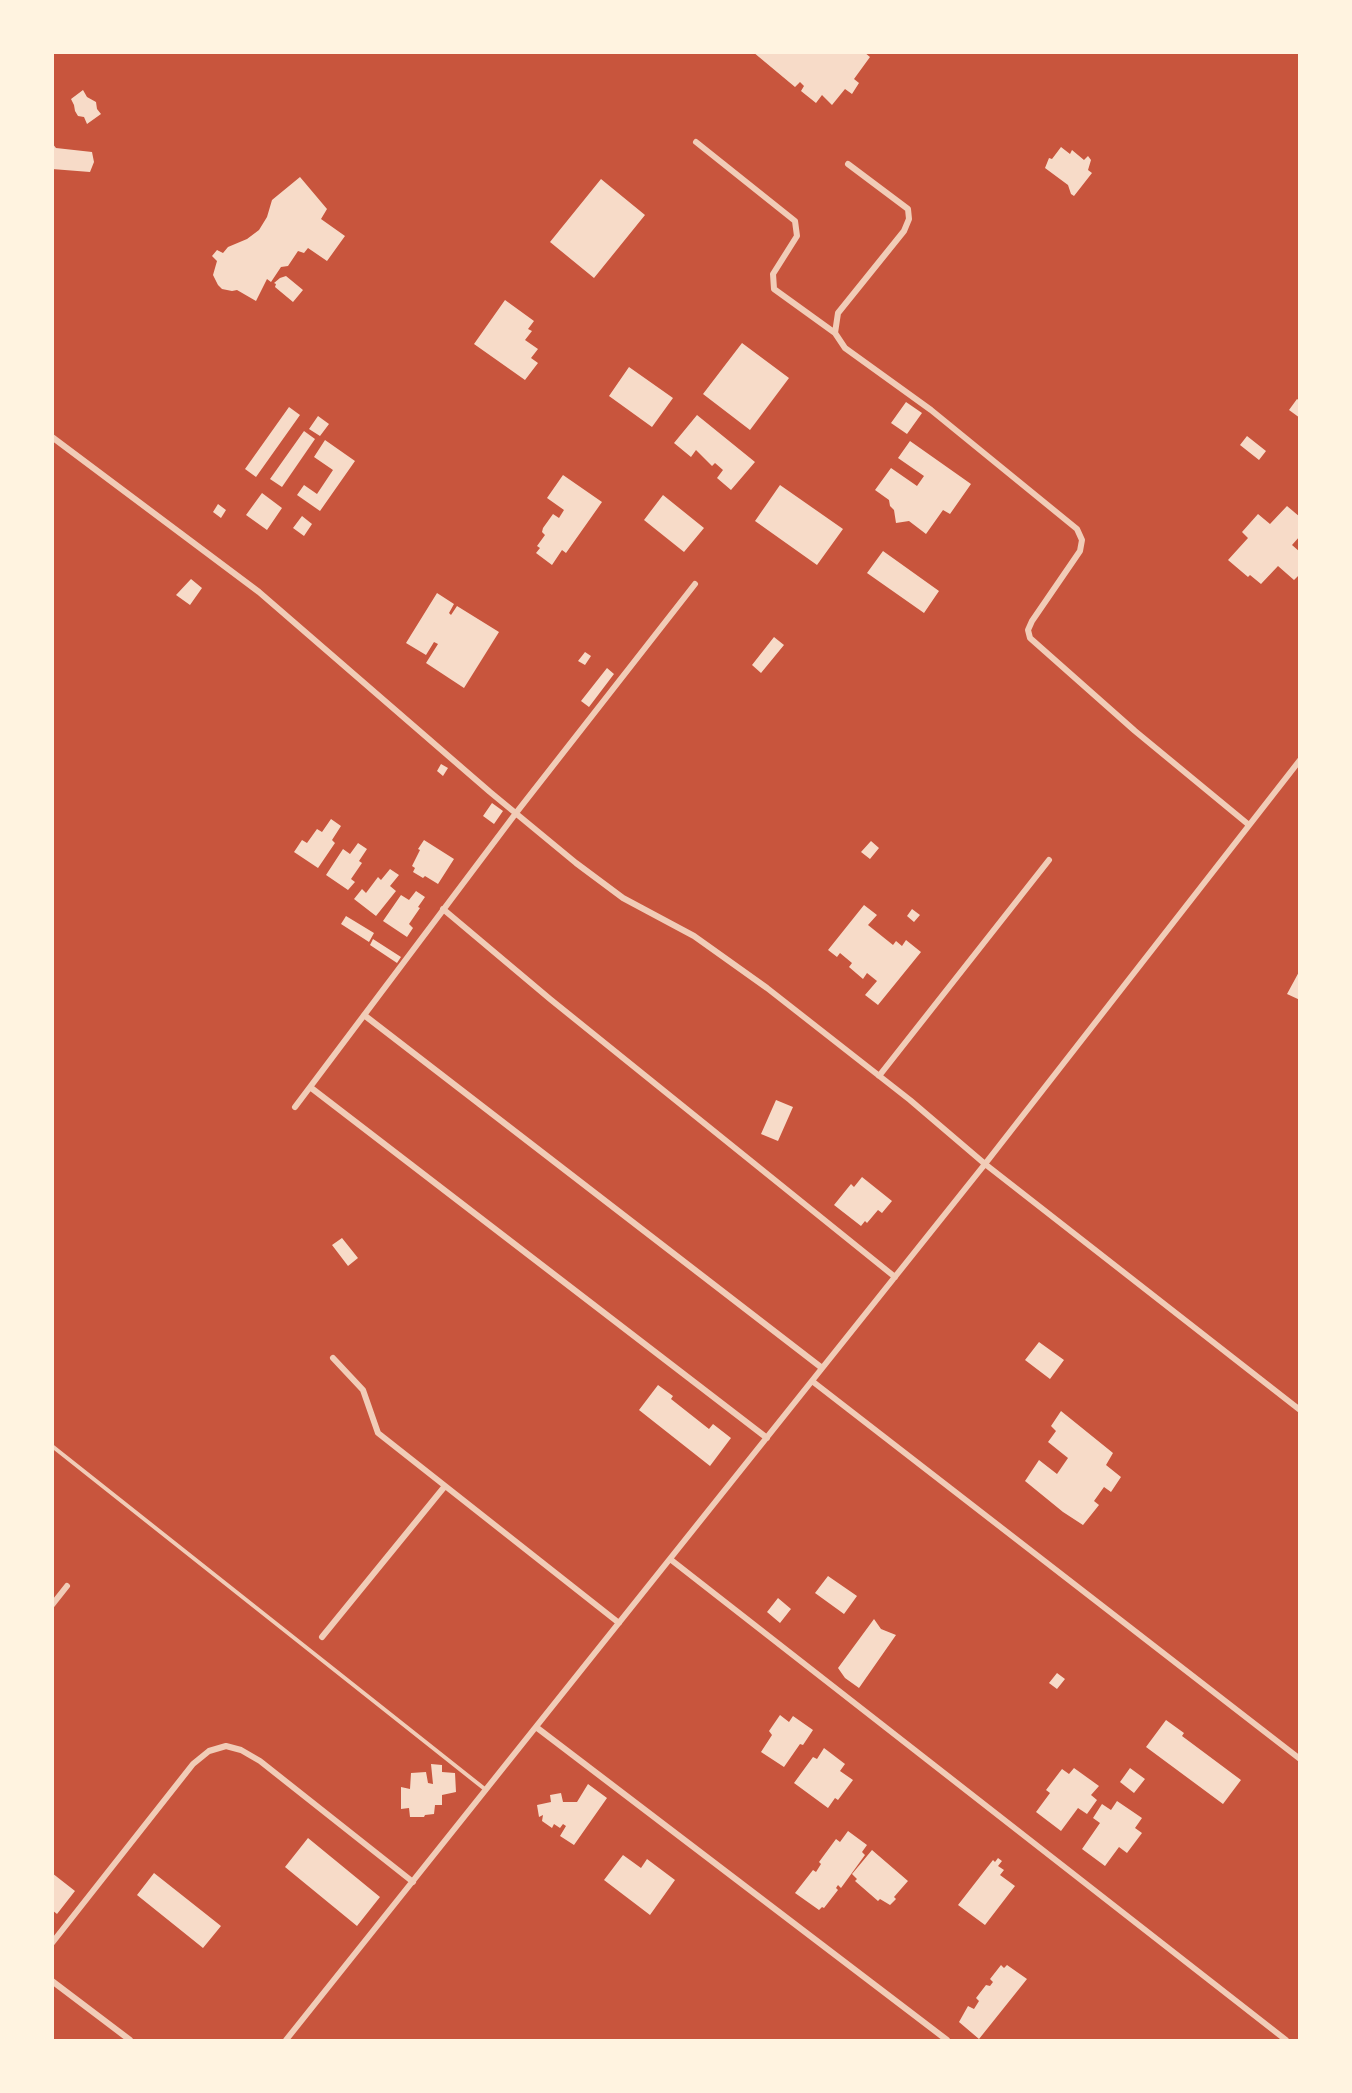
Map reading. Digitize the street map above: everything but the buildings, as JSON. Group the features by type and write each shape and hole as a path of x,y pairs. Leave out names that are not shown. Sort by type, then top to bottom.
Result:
{"street":[{"path":"696,141 795,221 797,236 773,274 774,289 835,333 845,348 931,410 1077,529 1082,540 1080,551 1032,621 1028,630 1030,638 1135,731 1249,825"},
{"path":"835,333 838,313 904,231 909,219 908,209 848,164"},
{"path":"52,437 259,592 576,862 623,898 694,936 732,963 1299,1410"},
{"path":"295,1107 516,813 695,584"},
{"path":"286,2040 986,1164 1299,760"},
{"path":"879,1077 1049,860"},
{"path":"443,909 550,999 895,1277"},
{"path":"364,1015 822,1368"},
{"path":"310,1087 767,1438"},
{"path":"333,1358 363,1390 378,1433 619,1623"},
{"path":"812,1381 1299,1759"},
{"path":"322,1636 445,1486"},
{"path":"670,1559 1286,2040"},
{"path":"52,1605 67,1586"},
{"path":"536,1727 947,2040"},
{"path":"52,1943 193,1764 209,1751 226,1746 241,1750 260,1761 413,1882"},
{"path":"52,1982 130,2040"}],"lane":[{"path":"52,1446 486,1790"}]}
